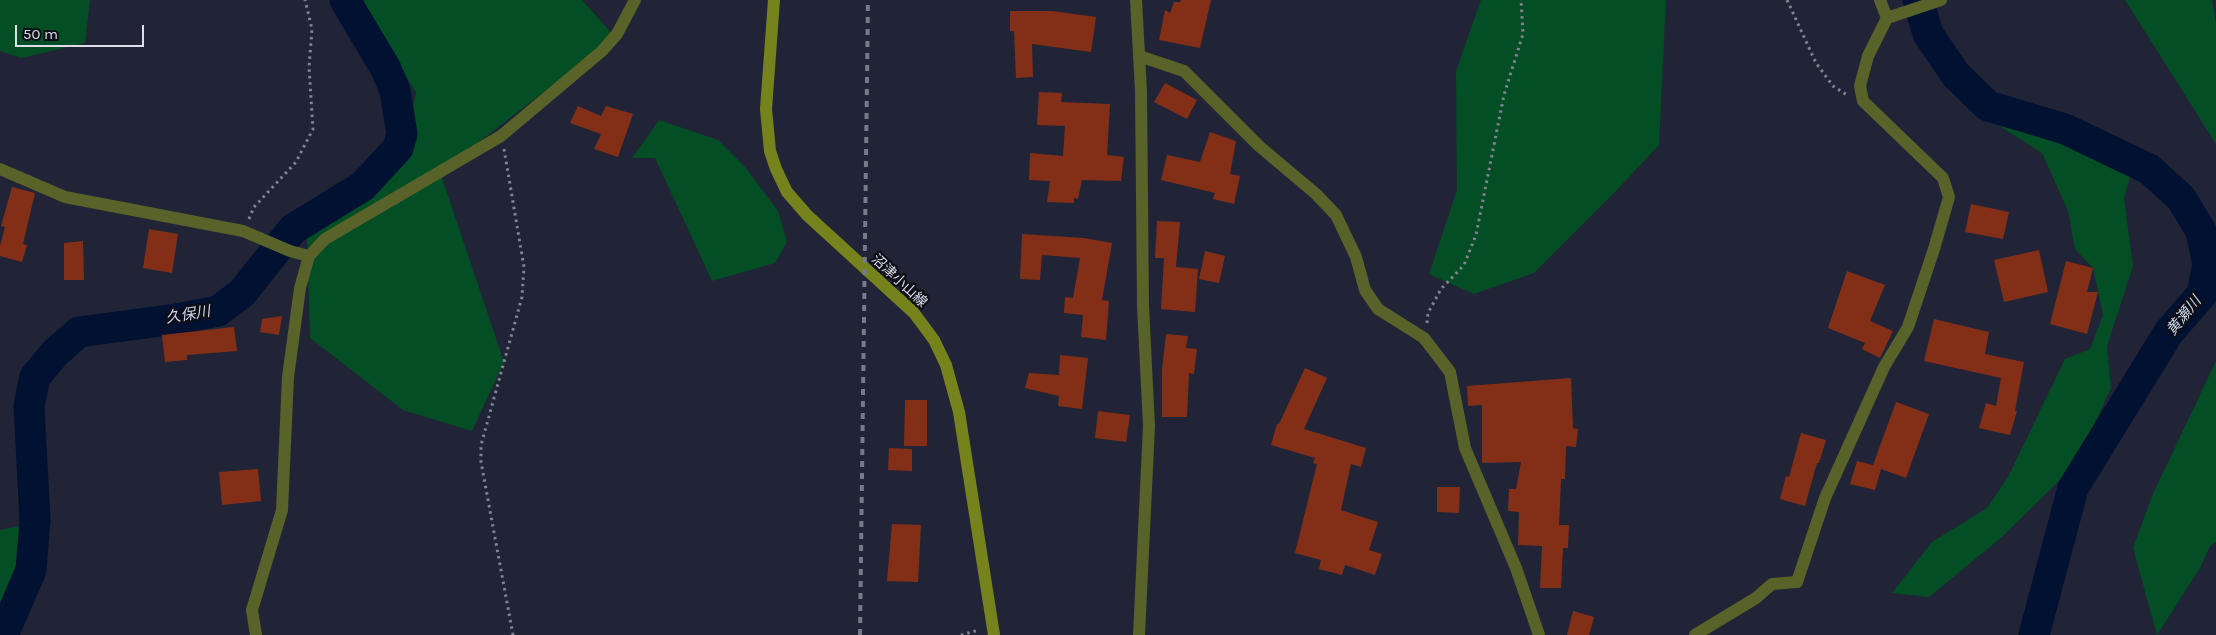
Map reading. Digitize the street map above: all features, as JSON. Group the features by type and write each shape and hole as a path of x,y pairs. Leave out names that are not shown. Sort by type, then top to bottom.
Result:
{"main road":[{"name":"沼津小山線","path":"774,0 766,109 768,137 773,160 788,192 802,209 843,250 914,312 934,340 946,365 959,412 993,630"}],"street":[{"path":"256,635 252,610 282,510 288,377 300,288 308,256 325,239 502,136 602,52 618,34 635,0"},
{"path":"1136,0 1136,40 1139,56 1142,306 1149,426 1139,635"},
{"path":"1880,0 1892,17"},
{"path":"1695,635 1756,598 1772,584 1797,582 1825,498 1884,367 1908,327 1949,197 1943,178 1863,102 1860,86 1868,56 1892,17 1941,0"},
{"path":"1139,56 1184,71 1259,146 1316,194 1336,215 1356,257 1365,290 1378,309 1424,338 1450,372 1465,448 1516,568 1539,635"},
{"path":"0,170 65,197 243,231 308,256"}],"path":[{"path":"243,231 254,207 296,162 313,129 309,67 312,29 305,0"},
{"path":"1424,338 1428,313 1441,289 1464,265 1476,235 1504,95 1523,34 1521,0"},
{"path":"1787,0 1816,63 1833,86 1852,99 1863,102"},
{"path":"502,136 524,267 522,297 481,445 481,462 512,635"},
{"path":"960,635 993,630"}],"green space":[{"path":"0,0 90,0 85,43 21,58 0,51"},
{"path":"361,0 582,0 615,37 440,172 504,362 472,431 403,410 310,338 307,234 406,138 416,93"},
{"path":"1481,0 1666,0 1659,145 1534,273 1474,294 1429,274 1457,190 1456,71"},
{"path":"2125,0 2212,0 2216,23 2216,144"},
{"path":"2013,113 2074,133 2124,162 2130,177 2124,198 2133,266 2107,346 2111,388 2076,464 2002,537 1929,597 1892,593 1932,542 1987,508 2008,477 2065,359 2090,349 2103,315 2093,268 2075,249 2068,211 2042,153 2001,127"},
{"path":"659,120 718,140 745,167 778,211 787,242 775,263 712,281 655,158 632,158"},
{"path":"2216,361 2216,542 2210,546 2200,568 2157,635 2133,548 2152,496"},
{"path":"20,526 33,549 8,635 0,635 0,530"}],"building":[{"path":"1181,0 1211,0 1200,48 1159,40 1165,10 1170,13 1174,2 1180,2"},
{"path":"1010,11 1052,11 1096,17 1091,52 1032,44 1033,77 1016,78 1014,31 1010,31"},
{"path":"1165,83 1197,100 1187,119 1154,102"},
{"path":"1039,92 1062,93 1061,102 1110,104 1107,155 1124,157 1121,181 1082,180 1078,199 1074,198 1074,203 1047,202 1050,181 1029,180 1030,153 1063,156 1065,126 1037,125"},
{"path":"578,106 601,116 606,106 633,114 618,157 594,149 601,134 570,123"},
{"path":"1210,132 1236,141 1230,174 1240,176 1234,204 1213,199 1215,193 1161,180 1167,155 1200,162"},
{"path":"12,187 35,193 23,244 27,245 22,262 0,256 0,246 5,227 1,226"},
{"path":"1971,204 2009,212 2003,239 1965,232"},
{"path":"1157,221 1180,222 1176,267 1198,269 1195,312 1161,309 1164,258 1155,258"},
{"path":"149,229 178,234 172,273 143,268"},
{"path":"1022,234 1084,238 1112,243 1102,300 1109,301 1106,340 1081,337 1083,315 1064,313 1065,297 1073,298 1080,258 1042,255 1040,280 1020,279"},
{"path":"83,241 84,280 64,280 64,243"},
{"path":"2039,250 2048,292 2004,302 1994,260"},
{"path":"1205,251 1225,256 1219,283 1199,279"},
{"path":"2066,261 2093,268 2087,292 2098,292 2087,334 2050,324"},
{"path":"1847,271 1885,285 1870,321 1893,331 1880,358 1862,349 1865,343 1828,328"},
{"path":"282,316 279,335 260,332 262,319"},
{"path":"1934,319 1989,332 1985,354 2024,362 2015,411 2017,411 2010,435 1979,428 1986,403 1996,406 2001,378 1924,361"},
{"path":"234,327 237,351 187,355 187,360 165,362 162,335"},
{"path":"1166,334 1188,336 1186,348 1197,349 1194,374 1189,373 1187,417 1162,417 1162,370"},
{"path":"1060,355 1088,358 1082,409 1058,406 1059,396 1025,388 1029,373 1059,375"},
{"path":"1305,368 1327,378 1304,429 1366,448 1361,467 1351,464 1341,510 1378,522 1369,550 1382,554 1375,575 1345,565 1342,575 1319,569 1321,560 1295,553 1317,464 1313,463 1315,458 1271,445 1277,424 1279,424"},
{"path":"1571,378 1573,428 1578,429 1576,447 1566,446 1565,479 1561,479 1559,525 1569,525 1568,548 1563,548 1561,588 1540,588 1542,546 1518,545 1519,512 1508,511 1509,489 1516,489 1521,462 1482,463 1482,405 1468,406 1467,386"},
{"path":"905,400 927,400 927,446 904,446"},
{"path":"1896,402 1929,414 1906,478 1881,469 1875,490 1850,484 1857,461 1873,465"},
{"path":"1098,411 1130,415 1126,442 1095,438"},
{"path":"1801,433 1826,440 1819,463 1817,463 1805,506 1780,499 1786,476 1789,477"},
{"path":"889,448 912,449 912,471 888,470"},
{"path":"258,469 261,501 222,505 219,472"},
{"path":"1437,487 1460,487 1459,513 1437,512"},
{"path":"892,524 921,525 918,582 887,581"},
{"path":"1573,611 1594,617 1589,635 1567,635"}],"waterway":[{"name":"久保川","path":"3,635 31,570 35,520 29,406 35,377 55,353 79,332 176,319 218,311 242,293 293,229 363,186 398,148 402,134 395,91 386,69 345,0"},
{"name":"黄瀬川","path":"1918,0 1928,34 1956,75 1988,106 2065,129 2149,169 2181,198 2201,231 2208,264 2202,294 2169,332 2073,488 2034,635"}],"railway":[{"path":"860,635 868,0"}]}
